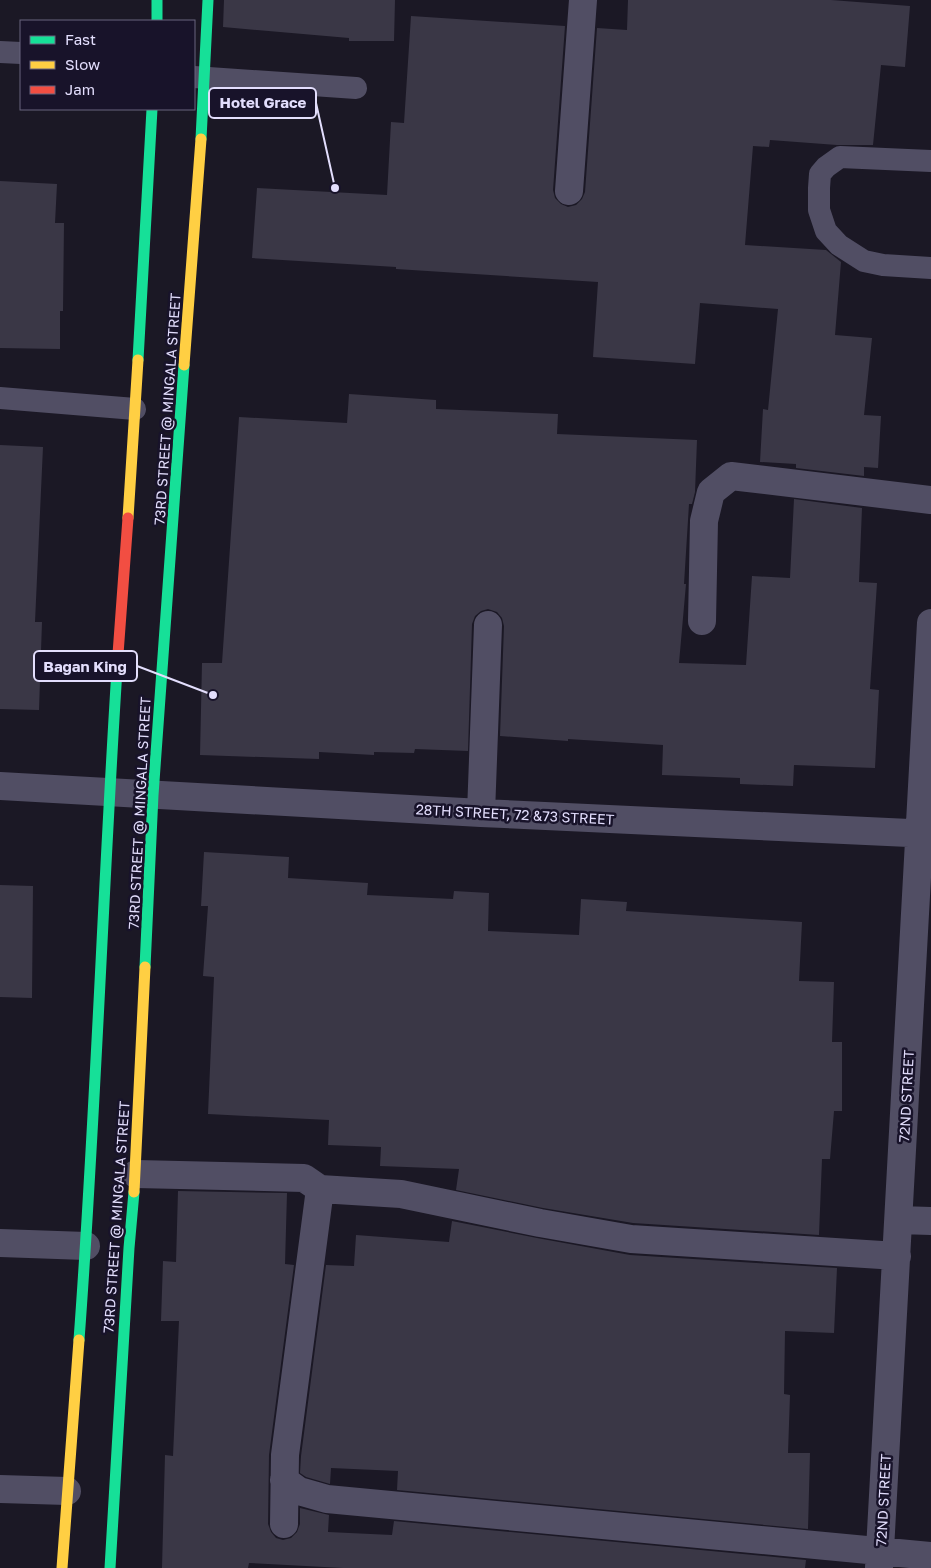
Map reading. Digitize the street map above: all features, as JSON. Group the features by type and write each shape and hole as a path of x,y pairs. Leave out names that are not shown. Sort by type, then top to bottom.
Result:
{"main road":[{"path":"156,20 157,0"},
{"name":"73RD STREET @ MINGALA STREET","path":"110,1568 129,1248 136,1174 153,795 199,77 208,0"},
{"name":"73RD STREET @ MINGALA STREET","path":"62,1568 86,1246 109,792 135,409 152,110"}],"street":[{"path":"569,191 583,0"},
{"path":"702,621 704,521 711,492 731,476 931,500"},
{"name":"72ND STREET","path":"879,1560 899,1220 926,834 931,623"},
{"path":"481,813 488,626"},
{"name":"28TH STREET, 72 &73 STREET","path":"0,786 481,813 926,834"},
{"path":"136,1174 304,1178 320,1189 402,1194 540,1223 631,1238 897,1256"},
{"path":"284,1524 285,1455 320,1189"},
{"path":"899,1220 931,1221"},
{"path":"0,1243 86,1246"},
{"path":"284,1480 299,1490 327,1499 879,1560 931,1556"},
{"path":"0,1489 67,1490"}],"lane":[{"path":"0,52 20,53"},
{"path":"199,77 356,88"},
{"path":"931,161 840,157 820,174 819,210 826,230 839,245 864,261 882,265 931,268"},
{"path":"0,398 135,409"}],"building":[{"path":"224,0 395,0 394,41 349,41 349,38 223,27"},
{"path":"628,0 831,0 910,6 905,67 881,65 873,145 837,145 770,140 769,147 753,146 745,245 826,250 841,262 835,335 872,338 864,415 881,416 878,468 864,467 864,476 796,468 796,464 760,462 763,409 768,410 778,309 700,303 695,364 593,357 598,282 252,258 257,188 387,195 391,122 404,123 411,16 565,26 553,190 555,198 561,204 568,207 576,205 582,199 585,192 597,28 627,30"},
{"path":"0,181 57,184 55,223 64,223 63,311 60,311 60,349 0,348"},
{"path":"349,394 436,400 436,409 558,414 557,434 697,440 695,492 692,504 689,504 684,584 686,584 679,663 746,665 752,576 790,578 794,499 862,508 859,582 877,583 870,689 879,690 875,768 794,765 793,786 740,784 740,778 662,775 663,745 500,736 504,626 502,618 497,612 488,609 481,611 475,616 472,624 468,751 415,749 414,753 374,752 374,755 319,752 319,759 200,755 202,663 222,663 239,417 347,423"},
{"path":"0,445 43,447 35,622 42,622 39,710 0,709"},
{"path":"204,852 289,857 288,878 368,883 367,895 453,899 454,891 489,893 488,931 579,935 581,899 627,902 626,911 802,922 799,981 834,982 832,1042 842,1042 842,1111 834,1111 830,1159 822,1159 819,1235 633,1223 543,1208 456,1190 459,1169 380,1166 381,1147 328,1145 329,1120 208,1114 214,977 203,976 208,906 201,906"},
{"path":"0,885 33,886 32,998 0,997"},
{"path":"178,1191 287,1193 285,1264 294,1265 269,1455 268,1524 276,1538 283,1540 291,1538 297,1532 300,1524 300,1508 329,1515 328,1532 392,1535 394,1521 806,1560 805,1568 343,1568 249,1563 248,1568 162,1568 165,1455 173,1456 179,1321 161,1321 163,1261 176,1262"},
{"path":"452,1221 630,1255 837,1268 834,1333 785,1331 784,1394 790,1395 788,1453 810,1453 808,1529 397,1490 398,1471 331,1468 330,1484 306,1477 300,1473 326,1265 354,1266 356,1235 449,1242"}],"traffic: fast":[{"path":"157,0 157,20"},
{"path":"201,139 208,0"},
{"path":"138,360 152,110"},
{"path":"145,967 153,795 184,365"},
{"path":"79,1340 118,654"},
{"path":"110,1568 134,1192"}],"traffic: slow":[{"path":"184,365 201,139"},
{"path":"128,518 138,360"},
{"path":"134,1192 145,967"},
{"path":"62,1568 79,1340"}],"traffic: jam":[{"path":"118,654 128,518"}],"place":[{"name":"Hotel Grace","path":"335,188"},
{"name":"Bagan King","path":"213,695"}]}
